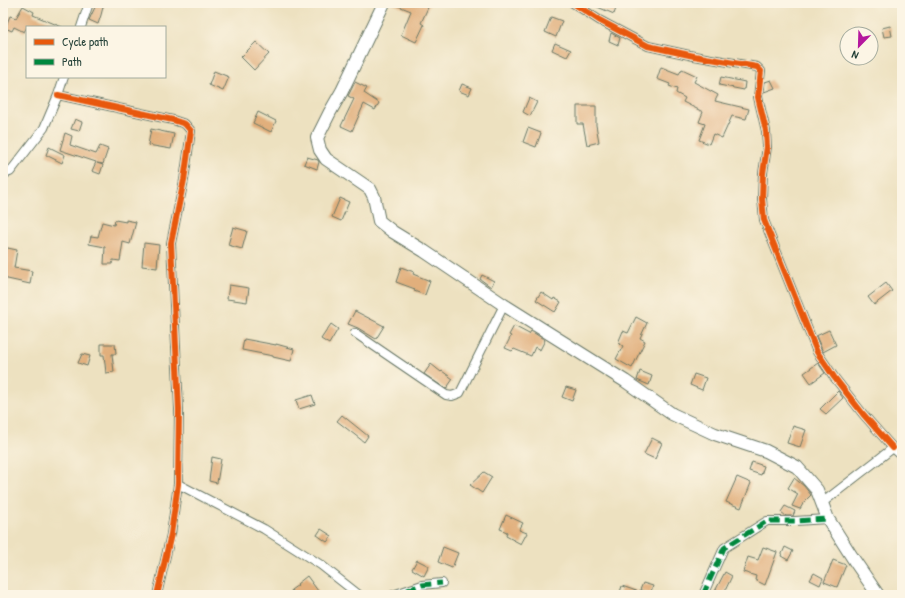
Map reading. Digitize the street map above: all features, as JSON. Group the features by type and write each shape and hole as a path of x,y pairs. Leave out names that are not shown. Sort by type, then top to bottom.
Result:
{"main road":[{"path":"384,3 342,91 317,138 320,150 326,159 370,189 374,197 379,221 393,232 504,305 625,381 672,414 715,434 766,450 797,467 817,490 828,519 878,595"}],"street":[{"path":"81,26 89,3"},
{"path":"573,3 599,20 648,46 757,67 761,71 758,97 766,131 767,147 763,173 762,199 764,220 816,352 863,414 902,456"},
{"path":"3,174 10,172 44,128 64,78"},
{"path":"58,95 174,120 185,124 191,131 184,180 171,243 179,409 178,484 171,534 157,595"},
{"path":"354,333 446,395 452,396 460,393 504,305"},
{"path":"822,503 893,448"},
{"path":"178,484 264,529 321,566 359,595"},
{"path":"703,595 724,548 767,520 796,521 828,519"},
{"path":"393,595 422,585 442,583"}],"building":[{"path":"97,3 104,3 98,24 89,20"},
{"path":"391,3 430,3 421,23 424,25 416,42 401,35 411,11"},
{"path":"588,3 618,3 614,14"},
{"path":"23,6 34,12 33,15 60,26 26,26 24,32 14,27 12,31 5,28 10,16 16,18"},
{"path":"551,17 562,21 556,37 545,32"},
{"path":"890,26 892,36 884,37 882,28"},
{"path":"611,33 620,38 618,45 609,41"},
{"path":"256,42 269,54 254,70 241,57"},
{"path":"555,43 571,50 567,57 552,50"},
{"path":"661,67 679,74 682,69 697,76 694,82 718,95 715,101 749,109 746,119 732,116 722,138 713,134 709,144 699,140 705,124 699,122 703,112 683,102 685,98 676,93 677,89 669,86 670,84 657,79"},
{"path":"214,71 229,77 223,91 209,85"},
{"path":"721,77 745,82 744,90 719,85"},
{"path":"771,80 775,88 764,92 765,82"},
{"path":"355,82 367,88 364,93 379,103 375,110 364,104 352,131 341,126 354,99 348,96"},
{"path":"462,84 472,88 469,95 459,91"},
{"path":"529,98 537,102 530,116 523,112"},
{"path":"577,106 596,106 596,125 599,142 587,145 583,124 577,124"},
{"path":"258,112 276,121 271,132 253,123"},
{"path":"75,119 82,122 79,131 71,129"},
{"path":"528,128 541,133 536,147 523,142"},
{"path":"151,129 174,134 171,149 148,145"},
{"path":"65,133 72,136 70,145 96,154 100,146 108,149 103,164 97,163 103,165 100,174 92,171 96,162 60,150"},
{"path":"49,147 65,155 62,163 46,155"},
{"path":"307,157 318,160 319,162 317,169 304,164"},
{"path":"340,198 349,202 341,221 332,217"},
{"path":"115,220 136,222 130,244 123,242 120,261 113,260 112,264 104,264 105,247 89,244 91,236 98,237 102,222 114,225"},
{"path":"233,227 247,231 242,249 228,245"},
{"path":"144,243 159,245 157,268 142,266"},
{"path":"3,247 17,250 14,268 32,271 30,284 3,278"},
{"path":"401,267 430,281 425,295 414,291 415,289 396,282"},
{"path":"482,275 494,281 491,287 480,279"},
{"path":"886,283 892,291 874,305 868,297"},
{"path":"229,285 249,288 247,302 227,299"},
{"path":"541,292 553,300 554,298 561,302 555,312 536,300"},
{"path":"355,311 384,326 376,339 348,324"},
{"path":"636,317 647,323 640,338 645,341 632,368 616,359 623,346 618,343 623,331 628,333"},
{"path":"331,324 338,329 329,344 321,339"},
{"path":"514,326 529,334 531,331 545,340 540,350 535,347 531,356 514,349 512,351 505,348 511,336 509,335"},
{"path":"829,330 836,345 823,352 816,336"},
{"path":"244,339 276,344 294,349 291,361 242,350"},
{"path":"101,344 115,344 116,354 112,354 114,372 106,373 104,355 101,355"},
{"path":"82,354 90,356 87,366 78,363"},
{"path":"818,363 825,373 811,383 804,373"},
{"path":"431,364 453,379 446,389 424,374"},
{"path":"640,371 652,376 649,385 637,380"},
{"path":"694,374 706,378 702,390 690,385"},
{"path":"566,387 576,390 572,401 562,397"},
{"path":"838,391 843,398 826,414 820,409"},
{"path":"312,395 315,404 299,409 296,400"},
{"path":"342,415 368,436 364,442 337,421"},
{"path":"793,426 806,430 800,447 787,443"},
{"path":"652,438 662,443 655,459 644,454"},
{"path":"212,457 221,459 217,483 209,481"},
{"path":"752,462 764,466 761,475 749,471"},
{"path":"484,472 492,477 482,493 470,485"},
{"path":"737,477 751,483 741,508 726,502"},
{"path":"794,478 804,486 811,495 800,509 792,506 798,494 788,488"},
{"path":"785,506 795,511 793,516 786,516 781,512"},
{"path":"506,515 523,523 519,530 527,533 521,544 506,536 507,532 500,529"},
{"path":"321,529 332,536 327,542 317,535"},
{"path":"443,547 458,553 452,568 438,562"},
{"path":"763,547 777,552 765,585 755,580 756,576 743,572 748,557 758,560"},
{"path":"785,547 793,551 788,560 781,556"},
{"path":"417,560 429,566 424,576 412,569"},
{"path":"833,560 846,565 837,587 824,582"},
{"path":"725,572 732,576 723,595 713,595"},
{"path":"814,573 823,578 820,585 810,580"},
{"path":"307,576 321,595 294,595 291,590"},
{"path":"643,583 653,586 650,594 640,590"},
{"path":"622,586 645,594 619,595"}],"marked path":[{"path":"703,595 724,548 767,521 828,519"},
{"path":"393,595 422,585 442,583"}],"cycle path":[{"path":"573,3 599,20 648,46 757,67 761,71 758,97 766,131 767,147 763,173 762,199 764,220 817,352 834,377 863,414 893,448"},
{"path":"58,95 173,120 185,124 191,131 184,180 171,243 179,409 178,484 171,534 157,595"}]}
